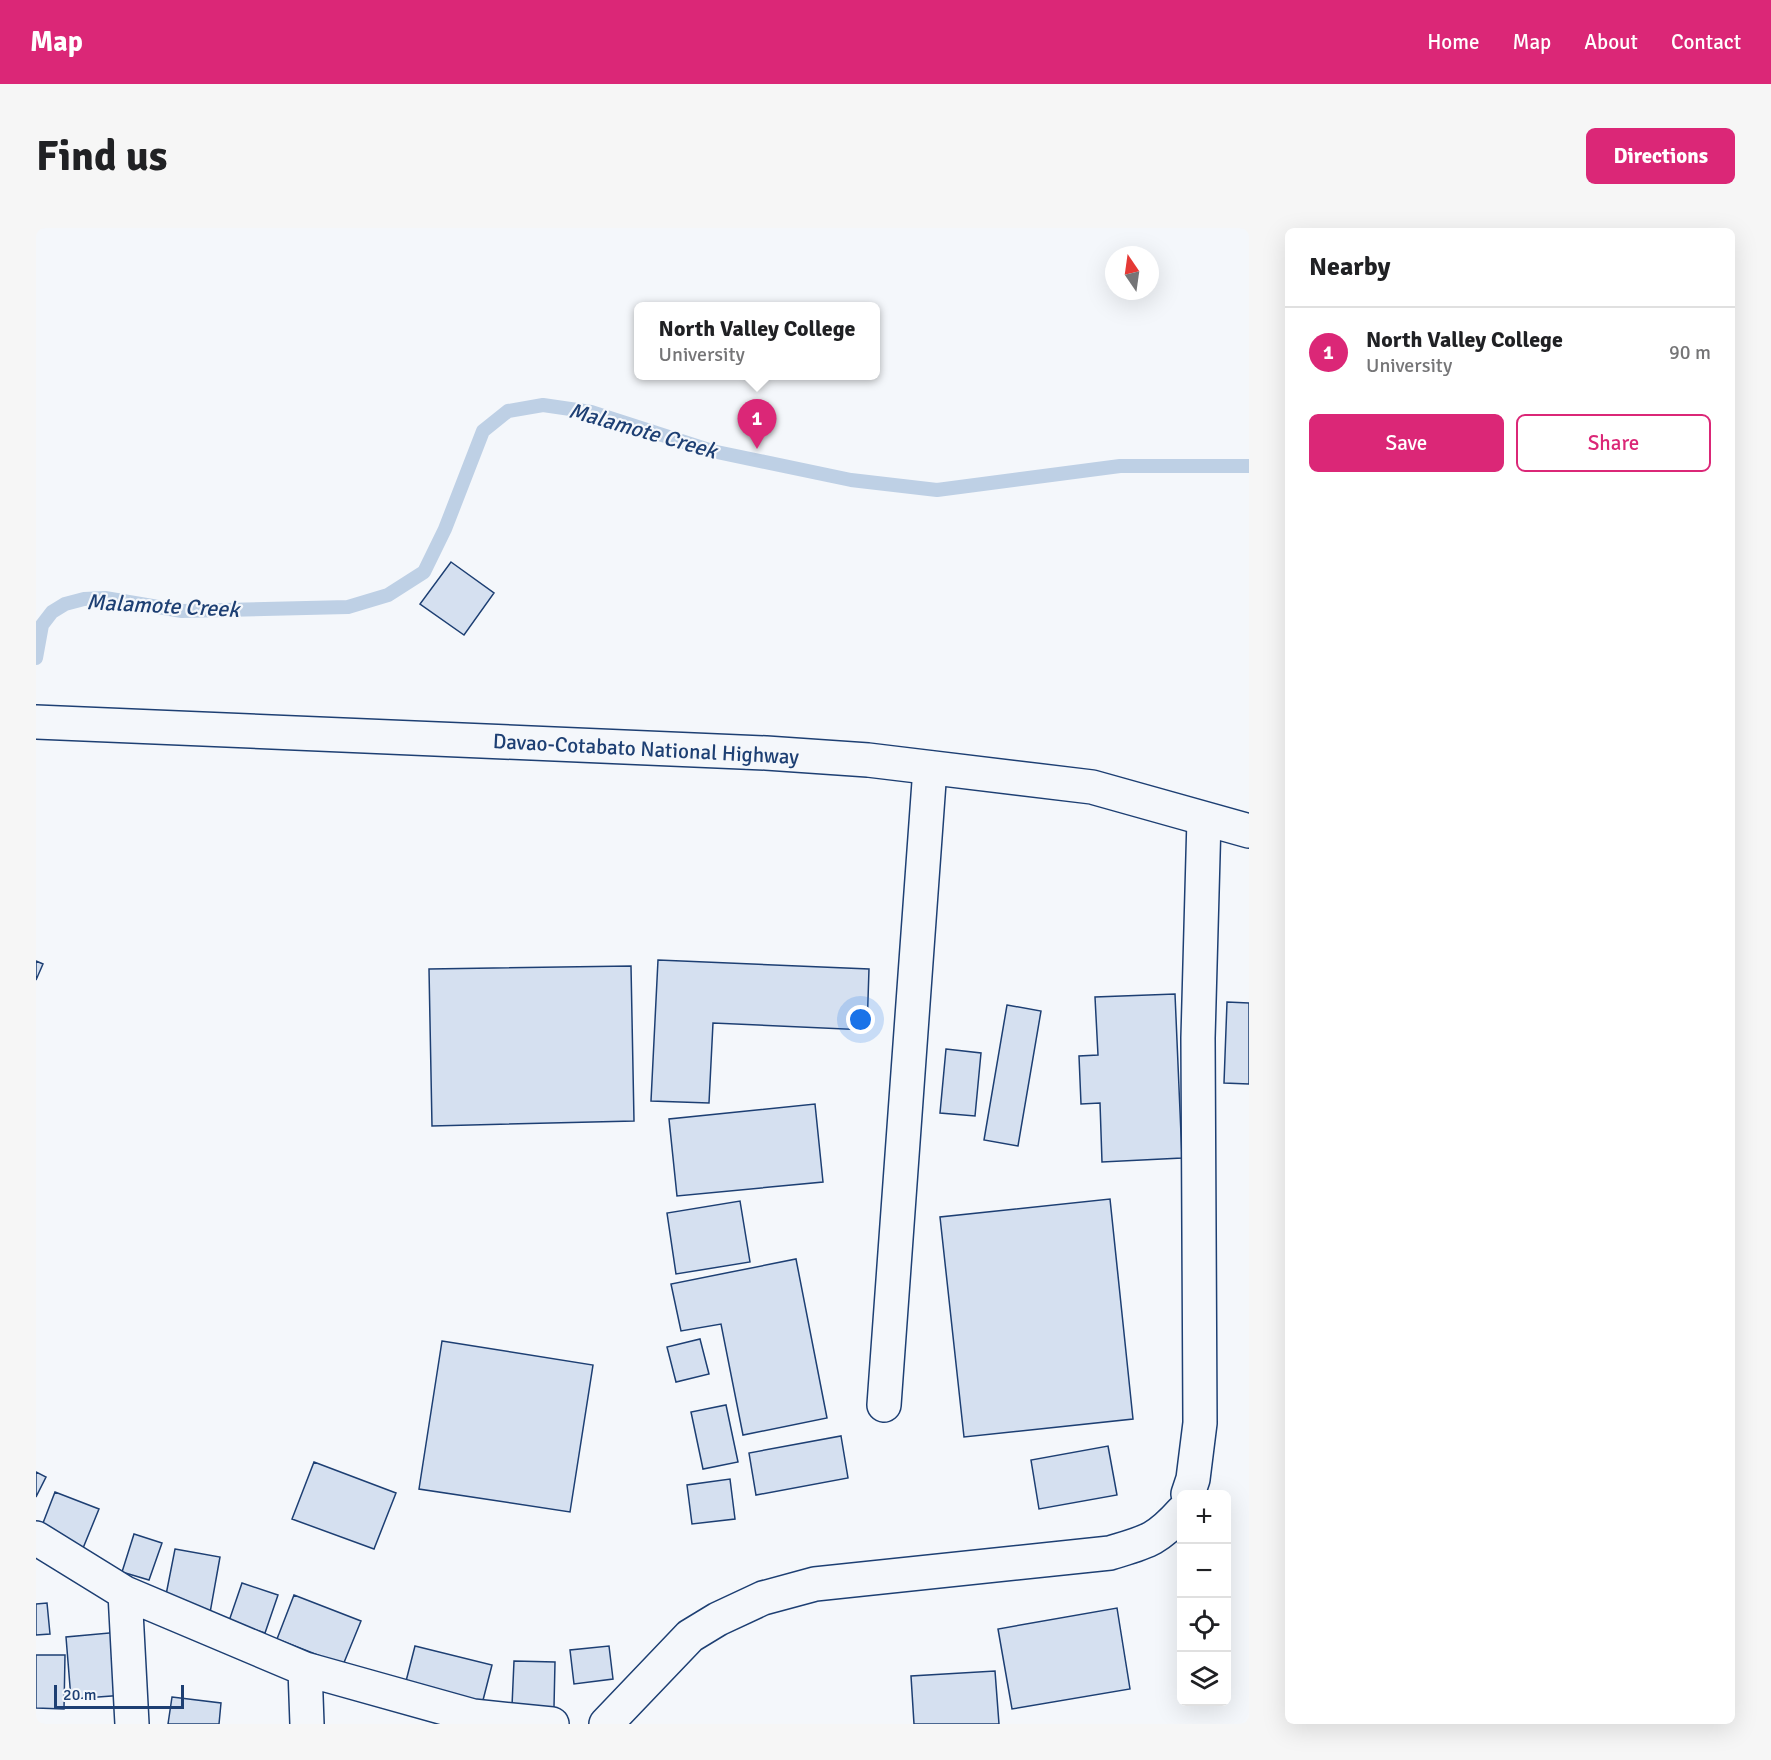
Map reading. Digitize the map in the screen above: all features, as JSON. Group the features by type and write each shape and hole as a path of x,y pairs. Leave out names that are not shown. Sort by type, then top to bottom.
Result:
{"main road":[{"name":"Davao-Cotabato National Highway","path":"36,722 766,753 868,760 1092,787 1249,831"},
{"path":"884,1405 930,768"},
{"path":"1189,1490 1193,1479 1200,1423 1198,1038 1204,819"},
{"path":"606,1724 690,1636 718,1619 763,1598 815,1584 1110,1553 1148,1542 1166,1530 1177,1518"},
{"path":"36,1538 125,1593 305,1670 473,1720 552,1724"},
{"path":"125,1593 132,1724"},
{"path":"305,1670 307,1724"}],"building":[{"path":"451,562 494,593 464,635 420,604"},
{"path":"658,960 869,969 867,1030 713,1023 709,1103 651,1101"},
{"path":"36,961 43,964 36,980"},
{"path":"631,966 634,1121 432,1126 429,969"},
{"path":"1175,994 1182,1158 1102,1162 1100,1103 1081,1104 1079,1056 1098,1055 1095,997"},
{"path":"1227,1002 1249,1003 1249,1084 1224,1083"},
{"path":"1007,1005 1041,1011 1018,1146 984,1140"},
{"path":"946,1049 981,1053 975,1116 940,1113"},
{"path":"815,1104 823,1182 677,1196 669,1119"},
{"path":"1110,1199 1133,1419 964,1437 940,1217"},
{"path":"740,1201 750,1262 676,1274 667,1213"},
{"path":"796,1259 827,1418 743,1435 721,1324 681,1331 671,1284"},
{"path":"700,1339 709,1374 676,1382 667,1347"},
{"path":"442,1341 593,1365 570,1512 419,1489"},
{"path":"726,1405 738,1462 703,1469 691,1412"},
{"path":"841,1436 848,1478 756,1495 749,1453"},
{"path":"1108,1446 1117,1495 1039,1509 1031,1460"},
{"path":"314,1462 396,1493 374,1549 292,1519"},
{"path":"36,1472 46,1477 36,1497"},
{"path":"730,1479 735,1519 692,1524 687,1485"},
{"path":"55,1492 99,1509 81,1553 38,1536"},
{"path":"134,1534 162,1543 149,1580 122,1572"},
{"path":"175,1549 220,1557 210,1613 164,1605"},
{"path":"242,1583 278,1595 265,1633 229,1621"},
{"path":"294,1595 361,1621 343,1665 277,1639"},
{"path":"47,1603 50,1634 36,1635 36,1604"},
{"path":"1117,1608 1130,1689 1012,1709 998,1629"},
{"path":"120,1632 125,1695 71,1699 66,1637"},
{"path":"415,1646 492,1665 481,1708 404,1689"},
{"path":"609,1646 613,1679 574,1684 570,1650"},
{"path":"36,1655 65,1655 64,1709 36,1708"},
{"path":"514,1661 555,1662 554,1707 512,1706"},
{"path":"995,1671 999,1724 914,1724 911,1676"},
{"path":"172,1697 221,1703 219,1724 168,1724"}],"waterway":[{"name":"Malamote Creek","path":"36,658 42,625 52,612 65,604 84,599 105,598 182,611 348,607 388,595 424,572 445,529 483,431 508,411 543,405 591,412 712,451 851,480 937,490 1120,466 1249,466"}],"place":[{"name":"North Valley College","path":"757,449"}]}
